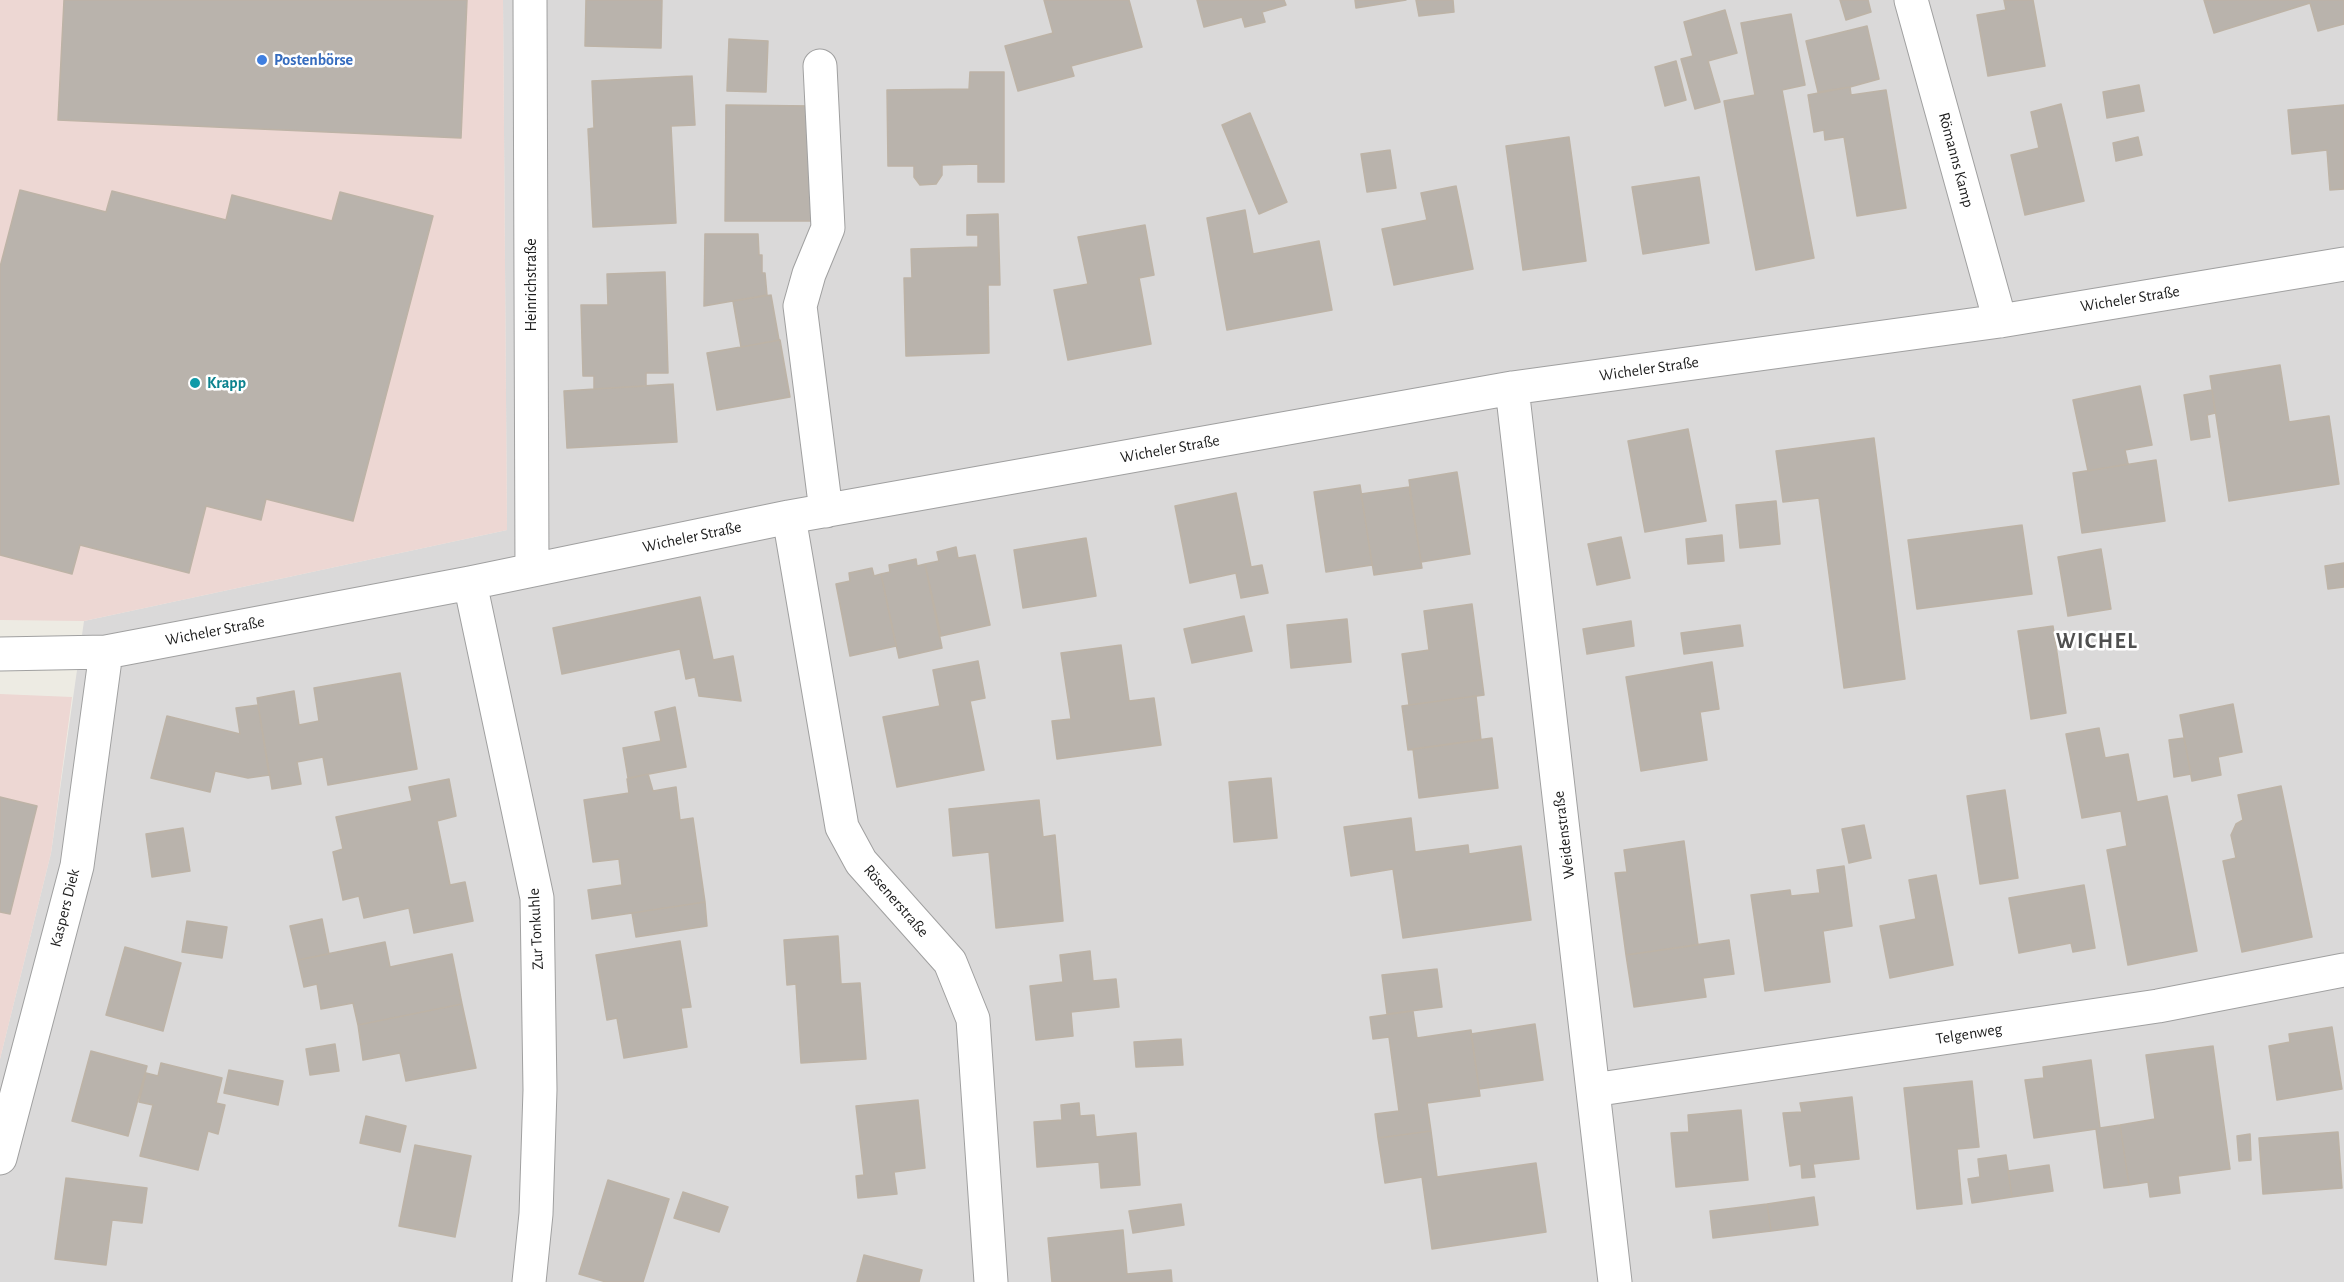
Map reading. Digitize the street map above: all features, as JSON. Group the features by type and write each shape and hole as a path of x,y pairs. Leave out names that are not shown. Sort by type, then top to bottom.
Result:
{"street":[{"name":"Heinrichstraße","path":"530,0 532,570"},
{"name":"Römanns Kamp","path":"1911,0 2000,321"},
{"path":"820,66 828,228 809,274 800,306 826,511"},
{"name":"Wicheler Straße","path":"0,654 106,652 470,583 789,517 1512,388 2000,321 2344,264"},
{"name":"Weidenstraße","path":"1512,388 1616,1282"},
{"name":"Rösenerstraße","path":"789,517 842,827 861,862 950,962 973,1019 991,1282"},
{"name":"Zur Tonkuhle","path":"470,583 537,898 540,1090 536,1214 529,1282"},
{"name":"Kaspers Diek","path":"0,1158 77,866 106,652"},
{"name":"Telgenweg","path":"1593,1090 2158,1006 2344,970"}],"shaded area":[{"path":"0,0 503,0 507,530 84,621 0,620"},
{"path":"503,0 2344,0 2344,1282 0,1282 0,1059 51,853 84,621 507,530"},
{"path":"0,694 72,697 51,853 0,1059"}],"building":[{"name":"Postenbörse","path":"64,0 467,0 461,138 58,120"},
{"path":"586,0 662,0 661,48 585,46"},
{"path":"1044,0 1129,0 1142,47 1071,66 1074,76 1018,91 1005,46 1053,33"},
{"path":"1197,0 1284,0 1286,5 1262,12 1265,22 1245,27 1242,17 1204,27"},
{"path":"1355,0 1406,0 1356,8"},
{"path":"1416,0 1453,0 1454,12 1419,16"},
{"path":"1840,0 1868,0 1871,12 1846,20"},
{"path":"2004,0 2033,0 2045,66 1988,76 1977,15 2006,10"},
{"path":"2204,0 2344,0 2344,24 2318,31 2310,3 2214,33"},
{"path":"1725,10 1737,53 1708,61 1720,102 1695,109 1681,59 1693,56 1684,22"},
{"path":"1791,14 1805,85 1782,90 1814,258 1756,270 1724,101 1755,95 1741,23"},
{"path":"1867,26 1879,79 1818,92 1806,41"},
{"path":"729,39 768,41 766,92 727,91"},
{"path":"1676,61 1686,100 1665,106 1655,67"},
{"path":"970,72 1004,72 1004,182 978,182 978,164 942,165 942,175 936,184 920,185 914,177 914,166 888,166 887,90 969,89"},
{"path":"692,76 695,125 671,126 676,223 593,227 588,129 594,128 592,81"},
{"path":"2139,85 2144,111 2107,118 2103,92"},
{"path":"1850,87 1851,95 1886,90 1906,208 1857,216 1844,137 1825,140 1824,130 1814,132 1808,95"},
{"path":"2061,104 2084,201 2025,215 2011,155 2039,148 2031,112"},
{"path":"726,105 812,106 811,221 725,221"},
{"path":"2344,105 2344,189 2330,190 2327,150 2292,154 2288,110"},
{"path":"1250,113 1287,202 1259,214 1222,125"},
{"path":"1569,137 1586,261 1523,270 1506,146"},
{"path":"2138,137 2142,155 2116,161 2113,143"},
{"path":"1390,150 1396,188 1367,192 1361,154"},
{"path":"1699,177 1709,243 1643,254 1632,187"},
{"path":"1456,186 1473,269 1394,285 1382,229 1427,220 1421,193"},
{"name":"Krapp","path":"20,190 106,212 112,191 226,220 232,195 332,221 340,192 433,216 353,521 266,499 261,520 206,506 189,573 80,545 72,574 0,555 0,267"},
{"path":"1245,210 1253,254 1319,241 1332,310 1227,330 1207,218"},
{"path":"998,214 1000,285 988,285 989,353 906,356 904,278 912,278 911,249 978,247 978,235 967,235 967,215"},
{"path":"1145,225 1154,275 1139,278 1151,344 1068,360 1054,290 1088,284 1078,237"},
{"path":"705,234 758,234 759,255 762,255 762,273 765,273 767,295 704,306"},
{"path":"665,272 668,373 646,373 646,386 594,389 594,376 583,376 581,305 608,305 607,274"},
{"path":"771,295 779,340 741,347 733,301"},
{"path":"780,340 790,397 717,410 707,353"},
{"path":"2280,365 2289,422 2329,416 2339,484 2229,501 2210,376"},
{"path":"673,384 677,442 567,448 564,391"},
{"path":"2140,386 2152,445 2125,450 2128,464 2088,471 2073,400"},
{"path":"2212,390 2215,413 2207,415 2210,437 2191,440 2184,395"},
{"path":"1688,429 1706,521 1645,532 1628,441"},
{"path":"1874,438 1905,679 1844,688 1819,498 1783,502 1776,451"},
{"path":"2156,460 2165,521 2082,533 2073,473"},
{"path":"1457,472 1470,554 1421,562 1409,480"},
{"path":"1360,485 1372,565 1326,572 1314,492"},
{"path":"1409,487 1422,568 1374,575 1361,494"},
{"path":"1236,493 1251,567 1262,565 1268,593 1241,598 1236,573 1190,583 1175,506"},
{"path":"1776,501 1780,544 1740,548 1736,505"},
{"path":"2022,525 2032,594 1917,609 1908,540"},
{"path":"1722,535 1724,561 1688,564 1686,539"},
{"path":"1621,537 1630,578 1597,585 1588,544"},
{"path":"1086,538 1096,596 1023,608 1014,550"},
{"path":"956,547 958,558 975,555 990,625 941,636 925,564 939,561 937,552"},
{"path":"2101,549 2111,609 2068,616 2058,557"},
{"path":"916,559 917,566 925,564 942,648 899,658 881,574 890,572 889,565"},
{"path":"2344,563 2344,587 2328,589 2325,566"},
{"path":"872,568 874,576 881,574 896,646 850,656 836,584 850,581 849,573"},
{"path":"700,597 713,660 733,656 741,701 699,696 695,677 686,679 680,649 562,674 553,628"},
{"path":"1472,604 1484,695 1409,705 1402,654 1429,650 1424,611"},
{"path":"1244,616 1252,651 1192,663 1184,629"},
{"path":"1347,619 1351,662 1291,668 1287,625"},
{"path":"1631,621 1634,646 1587,654 1583,629"},
{"path":"1740,625 1743,646 1684,654 1681,633"},
{"path":"2053,626 2066,713 2031,719 2018,631"},
{"path":"1121,645 1129,701 1154,698 1161,745 1057,759 1052,721 1071,719 1061,653"},
{"path":"978,661 985,698 970,701 984,770 897,787 883,717 940,706 933,670"},
{"path":"1712,662 1719,709 1700,712 1707,760 1641,771 1626,677"},
{"path":"400,673 417,769 328,785 323,757 297,762 301,784 272,789 257,698 294,691 299,725 319,721 314,688"},
{"path":"1476,696 1481,740 1408,750 1402,706"},
{"path":"2233,704 2242,752 2218,757 2221,775 2192,781 2180,715"},
{"path":"258,705 269,775 248,778 215,771 210,792 151,778 167,716 240,734 236,708"},
{"path":"675,707 686,767 628,778 623,748 661,741 655,712"},
{"path":"2099,728 2105,758 2128,754 2137,802 2167,796 2197,951 2128,965 2107,850 2127,846 2121,811 2082,818 2066,734"},
{"path":"1492,738 1498,788 1419,798 1413,749"},
{"path":"2184,738 2191,774 2174,777 2169,740"},
{"path":"648,774 653,791 676,787 680,820 693,818 705,902 592,919 588,890 622,885 619,859 593,862 584,800 629,793 627,779"},
{"path":"1271,778 1277,838 1234,842 1229,782"},
{"path":"449,779 456,816 437,821 450,885 465,882 473,921 414,933 409,908 364,918 359,896 343,900 333,852 343,849 336,817 412,801 409,787"},
{"path":"2281,786 2312,937 2242,952 2223,861 2236,858 2231,835 2236,824 2243,820 2238,795"},
{"path":"2005,790 2018,878 1980,884 1967,796"},
{"path":"0,797 37,806 10,914 0,912"},
{"path":"1039,800 1043,837 1055,835 1063,921 996,928 989,852 953,856 949,809"},
{"path":"1411,818 1415,852 1468,845 1469,854 1521,846 1531,920 1403,938 1393,869 1351,876 1344,827"},
{"path":"1864,825 1871,858 1849,863 1842,829"},
{"path":"183,828 190,871 152,877 146,834"},
{"path":"1684,841 1698,945 1626,955 1615,873 1627,872 1624,850"},
{"path":"1844,866 1852,926 1823,931 1830,982 1765,991 1751,895 1790,890 1791,896 1820,893 1817,870"},
{"path":"1936,875 1953,965 1890,978 1880,926 1916,919 1909,880"},
{"path":"2084,885 2095,948 2073,952 2071,943 2019,953 2009,898"},
{"path":"705,902 707,926 636,937 632,913"},
{"path":"322,919 329,954 298,960 290,926"},
{"path":"187,921 227,927 222,958 182,952"},
{"path":"838,936 841,984 860,983 866,1059 801,1063 796,984 787,985 784,940"},
{"path":"1729,940 1734,974 1703,978 1706,997 1634,1007 1626,955"},
{"path":"680,941 691,1007 681,1008 687,1047 624,1058 617,1018 607,1020 596,955"},
{"path":"385,942 390,967 452,954 462,1004 358,1025 353,1003 321,1009 317,984 304,987 298,960"},
{"path":"125,947 181,963 163,1031 106,1015"},
{"path":"1090,951 1093,981 1116,979 1119,1007 1071,1012 1073,1036 1036,1040 1030,986 1063,982 1060,955"},
{"path":"1437,969 1442,1007 1387,1014 1382,975"},
{"path":"462,1004 476,1068 406,1081 400,1053 363,1060 358,1025"},
{"path":"1413,1011 1417,1038 1471,1030 1480,1096 1427,1103 1431,1131 1378,1138 1375,1114 1399,1111 1389,1037 1373,1039 1370,1017"},
{"path":"1535,1024 1543,1080 1479,1089 1471,1034"},
{"path":"2332,1027 2342,1089 2277,1100 2269,1046 2290,1042 2289,1034"},
{"path":"1181,1039 1183,1065 1136,1067 1134,1042"},
{"path":"335,1044 339,1071 310,1075 306,1049"},
{"path":"2213,1046 2230,1169 2178,1176 2180,1193 2150,1197 2148,1182 2129,1185 2120,1125 2155,1119 2146,1055"},
{"path":"91,1051 147,1066 128,1136 72,1121"},
{"path":"2091,1060 2100,1128 2120,1125 2129,1185 2104,1188 2096,1129 2034,1138 2025,1080 2044,1078 2043,1067"},
{"path":"161,1063 222,1078 216,1103 225,1105 218,1134 208,1131 198,1170 140,1156 153,1105 139,1102 146,1073 158,1076"},
{"path":"229,1070 283,1081 278,1105 224,1093"},
{"path":"1972,1081 1979,1147 1957,1149 1962,1204 1917,1209 1904,1088"},
{"path":"1852,1097 1859,1159 1813,1164 1815,1177 1802,1178 1801,1164 1790,1166 1783,1113 1802,1112 1800,1103"},
{"path":"918,1100 925,1168 894,1172 897,1194 858,1198 856,1176 864,1175 856,1106"},
{"path":"1079,1103 1080,1116 1094,1115 1096,1137 1136,1133 1140,1185 1101,1188 1099,1162 1037,1167 1034,1122 1062,1120 1061,1105"},
{"path":"1741,1110 1748,1180 1676,1187 1671,1133 1689,1132 1688,1115"},
{"path":"366,1116 406,1126 400,1152 360,1143"},
{"path":"1431,1131 1437,1177 1536,1163 1546,1232 1432,1249 1422,1177 1385,1183 1378,1138"},
{"path":"2338,1132 2342,1188 2263,1194 2259,1138"},
{"path":"2250,1134 2251,1160 2239,1161 2237,1136"},
{"path":"415,1145 471,1156 455,1237 399,1226"},
{"path":"2006,1155 2012,1197 1972,1203 1968,1179 1980,1177 1978,1159"},
{"path":"2049,1165 2053,1191 2012,1197 2008,1171"},
{"path":"66,1178 147,1188 142,1223 112,1220 106,1265 55,1259"},
{"path":"608,1180 669,1199 643,1282 606,1282 579,1274"},
{"path":"683,1192 728,1207 719,1232 674,1218"},
{"path":"1814,1197 1818,1225 1771,1231 1767,1204"},
{"path":"1181,1204 1184,1225 1133,1233 1129,1211"},
{"path":"1767,1204 1771,1231 1713,1238 1710,1211"},
{"path":"1123,1230 1127,1274 1171,1270 1172,1282 1052,1282 1048,1238"},
{"path":"864,1255 922,1270 919,1282 857,1282"}],"place":[{"name":"Postenbörse","path":"262,60"},
{"name":"Krapp","path":"195,383"}],"district":[{"name":"WICHEL","path":"2097,641"}]}
